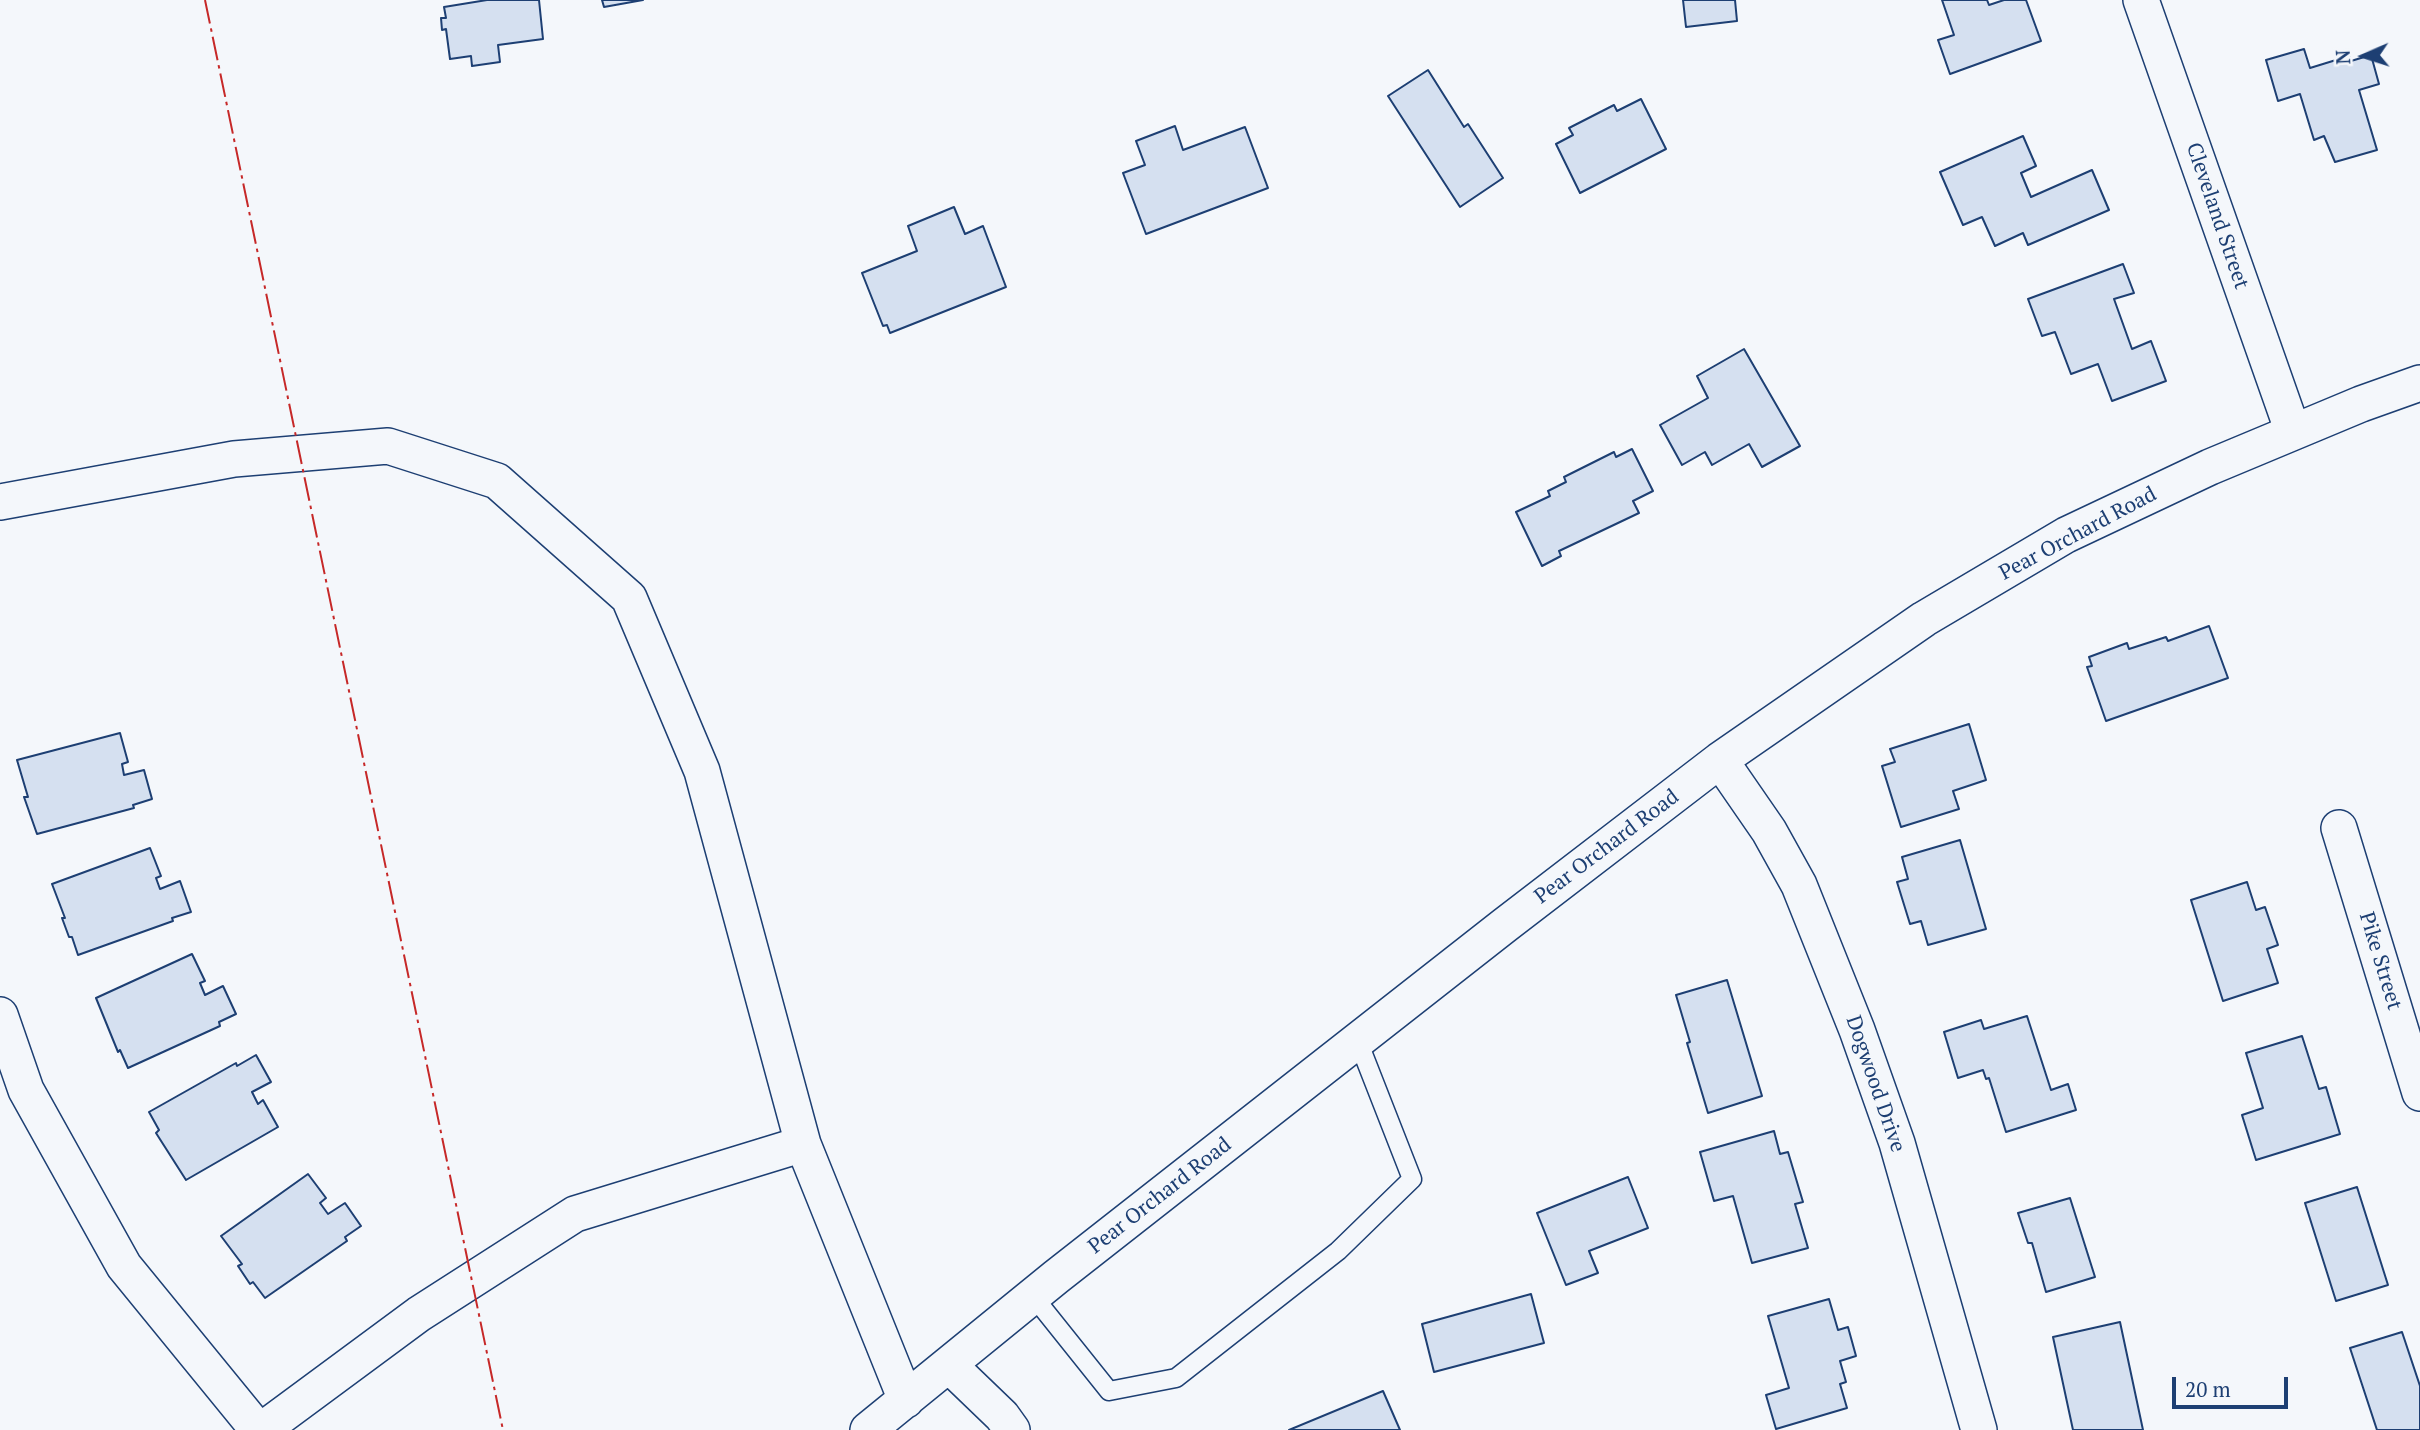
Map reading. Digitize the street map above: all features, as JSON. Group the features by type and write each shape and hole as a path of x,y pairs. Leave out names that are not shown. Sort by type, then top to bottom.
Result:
{"street":[{"name":"Cleveland Street","path":"2141,0 2293,432"},
{"name":"Pear Orchard Road","path":"868,1430 1033,1296 1720,760 1923,618 2054,542 2210,467 2420,383"},
{"path":"0,502 234,459 388,446 497,481 629,598 702,771 803,1144 906,1400"},
{"name":"Dogwood Drive","path":"1720,760 1769,831 1799,885 1857,1030 1897,1143 1979,1430"},
{"name":"Pike Street","path":"2339,828 2420,1093"},
{"path":"0,1015 26,1090 124,1266 260,1430 419,1314 575,1213 803,1144"},
{"path":"949,1365 1002,1416 1012,1430"}],"lane":[{"path":"1033,1296 1109,1391 1176,1378 1327,1260 1412,1179 1359,1041"}],"building":[{"path":"487,0 539,0 543,39 498,45 500,62 472,66 471,56 450,59 446,29 442,30 441,18 446,18 444,7"},
{"path":"602,0 643,0 604,7"},
{"path":"1683,0 1735,0 1737,21 1686,27"},
{"path":"1942,0 1987,0 1989,5 2004,0 2026,0 2041,41 1950,74 1938,40 1954,35"},
{"path":"2304,49 2310,68 2349,56 2351,61 2371,55 2379,84 2359,90 2377,150 2335,162 2324,136 2314,140 2300,94 2278,101 2266,60"},
{"path":"1428,70 1464,127 1468,124 1503,178 1460,207 1388,96"},
{"path":"1641,99 1666,149 1580,193 1556,144 1573,135 1569,128 1614,105 1617,111"},
{"path":"1175,126 1183,150 1245,127 1268,188 1146,234 1123,173 1145,165 1136,141"},
{"path":"2023,136 2036,166 2021,173 2031,197 2092,170 2109,210 2028,245 2023,233 1995,246 1982,217 1963,225 1940,172"},
{"path":"954,207 965,234 983,226 1006,287 890,333 887,325 883,326 862,273 917,251 908,226"},
{"path":"2123,264 2134,293 2114,299 2132,349 2151,341 2166,381 2112,401 2098,364 2071,374 2055,332 2042,336 2028,299"},
{"path":"1744,349 1800,446 1762,467 1749,444 1712,465 1705,452 1682,465 1660,425 1708,398 1697,376"},
{"path":"1632,449 1653,491 1633,501 1639,513 1559,551 1561,556 1542,566 1516,512 1550,496 1548,491 1566,482 1564,477 1614,452 1616,457"},
{"path":"2209,626 2228,678 2106,721 2087,667 2092,666 2089,657 2127,643 2129,649 2166,637 2168,641"},
{"path":"1969,724 1986,780 1953,791 1959,809 1901,827 1882,766 1895,762 1890,749"},
{"path":"120,733 128,762 122,764 124,775 144,770 152,799 133,805 134,808 37,834 24,797 28,797 17,760"},
{"path":"1960,840 1986,929 1928,945 1921,921 1910,924 1897,882 1908,879 1902,857"},
{"path":"150,848 161,876 156,878 160,889 180,881 191,912 78,955 62,918 65,918 52,884"},
{"path":"2247,882 2256,910 2265,907 2278,945 2267,949 2278,983 2223,1001 2191,900"},
{"path":"192,954 205,981 200,983 205,995 223,986 236,1014 219,1022 220,1026 128,1068 120,1050 118,1052 96,998"},
{"path":"1727,980 1762,1096 1708,1113 1676,995"},
{"path":"2027,1016 2051,1090 2068,1084 2076,1110 2006,1132 1989,1078 1986,1079 1983,1070 1958,1078 1944,1032 1981,1020 1984,1029"},
{"path":"2302,1036 2319,1089 2326,1087 2340,1134 2256,1160 2242,1115 2263,1108 2246,1053"},
{"path":"256,1055 271,1082 252,1092 258,1104 263,1100 278,1127 186,1180 156,1133 159,1130 149,1112 236,1063 237,1066"},
{"path":"1774,1131 1780,1154 1788,1152 1803,1202 1795,1204 1808,1248 1752,1263 1733,1196 1714,1201 1700,1152"},
{"path":"308,1174 326,1198 320,1203 328,1214 345,1203 361,1226 345,1237 347,1241 265,1298 253,1282 250,1284 238,1266 242,1264 221,1236"},
{"path":"1628,1177 1648,1228 1589,1251 1598,1273 1566,1285 1537,1213"},
{"path":"2357,1187 2388,1285 2336,1301 2305,1203"},
{"path":"2070,1198 2095,1277 2046,1292 2032,1243 2028,1243 2018,1213"},
{"path":"1531,1294 1544,1343 1434,1372 1422,1324"},
{"path":"1829,1299 1838,1330 1848,1327 1856,1356 1840,1361 1846,1382 1840,1384 1847,1408 1776,1429 1766,1395 1789,1388 1768,1316"},
{"path":"2120,1322 2143,1430 2073,1430 2053,1337"},
{"path":"2402,1332 2420,1386 2420,1430 2377,1430 2350,1348"},
{"path":"1383,1391 1400,1430 1289,1430"}],"power":[{"path":"205,0 503,1430"}]}
